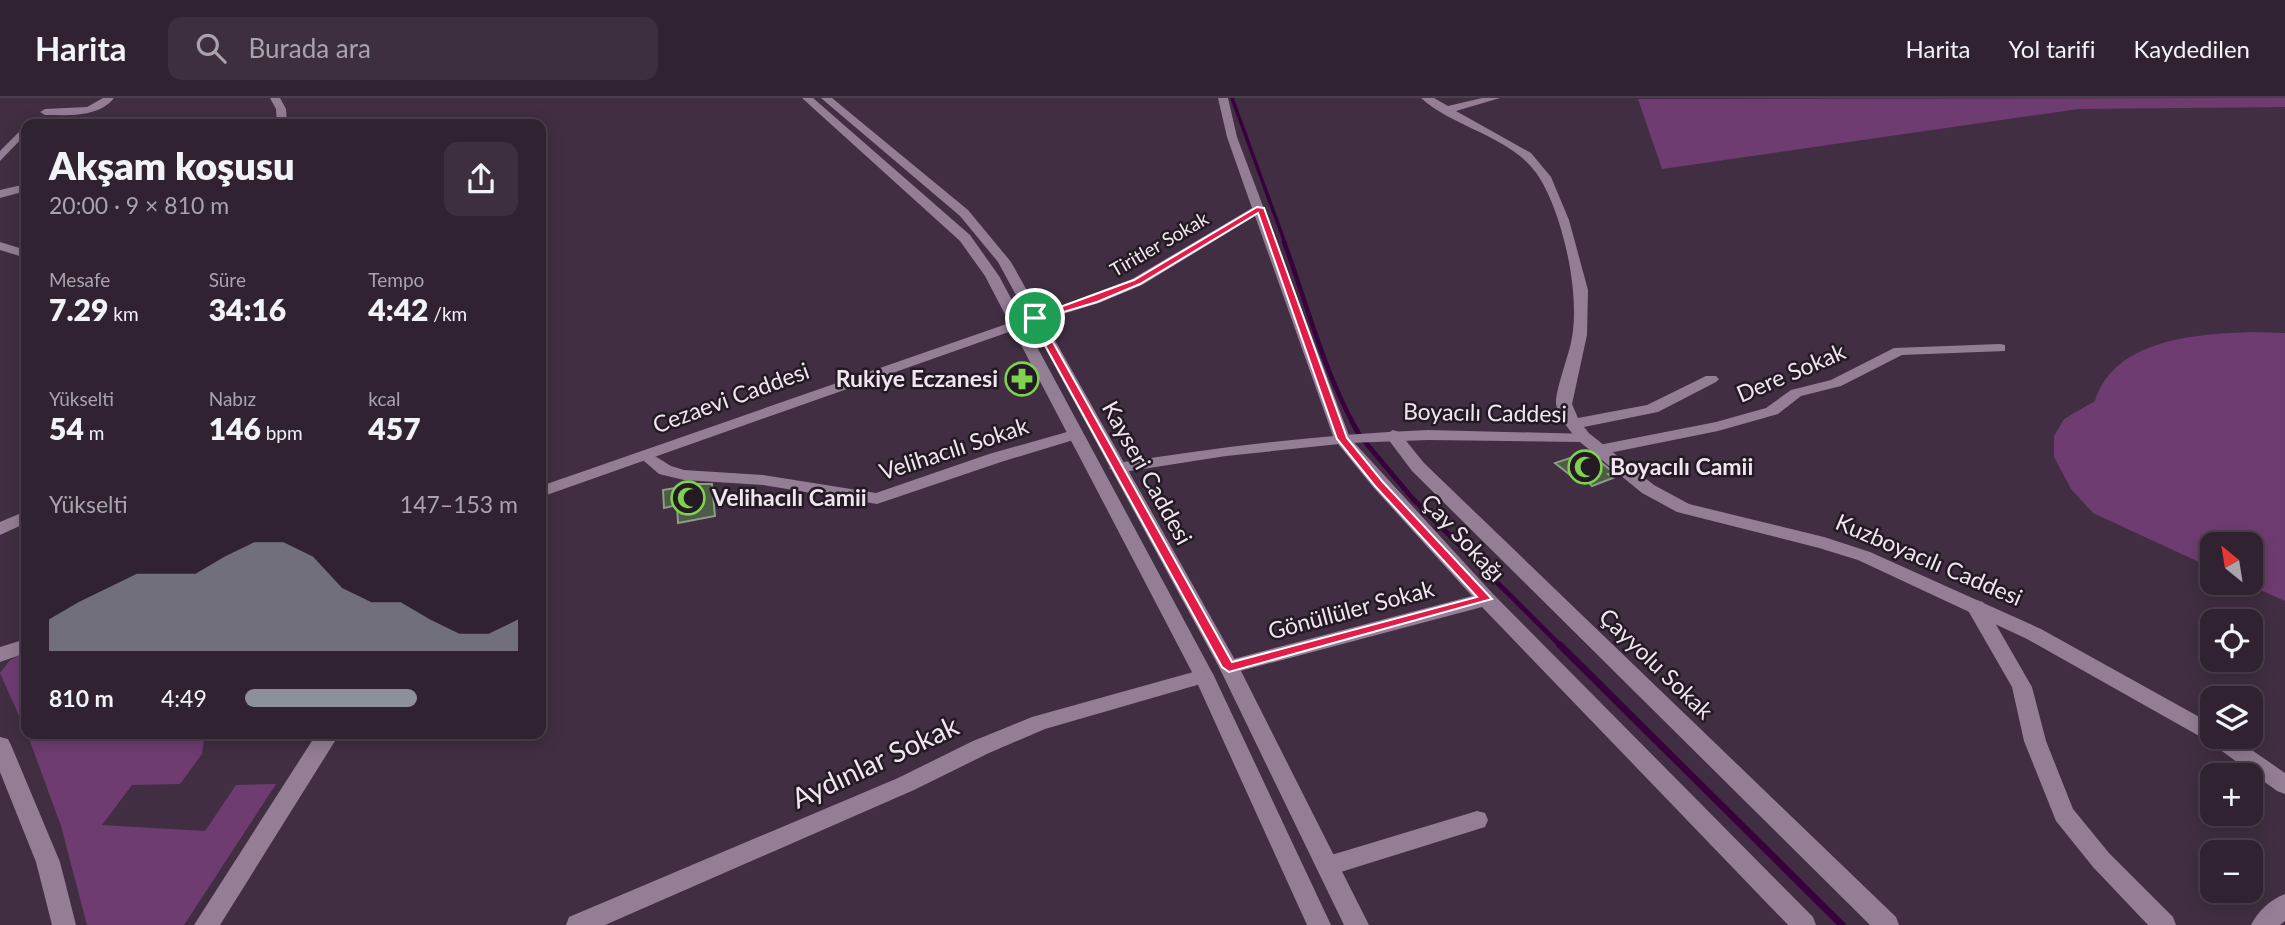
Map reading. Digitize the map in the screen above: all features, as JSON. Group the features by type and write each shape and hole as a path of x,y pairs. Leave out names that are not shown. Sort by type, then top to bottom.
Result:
{"street":[{"path":"36,119 54,105 52,98"},
{"path":"45,112 93,107 105,103 109,98"},
{"path":"275,98 281,109 282,119"},
{"name":"Kayseri Caddesi","path":"807,98 965,238 1026,321 1117,468 1229,667 1357,925"},
{"name":"Kayseri Caddesi","path":"826,98 985,233 1014,273 1026,321 1074,435 1204,676 1319,925"},
{"name":"Çay Sokağı","path":"1223,98 1232,136 1345,438 1378,483 1486,599 1804,925"},
{"path":"1426,98 1527,155 1545,177 1559,210 1581,290 1580,335 1564,404 1579,431"},
{"path":"1445,110 1495,98"},
{"path":"0,159 21,134"},
{"path":"0,194 21,189"},
{"name":"Tiritler Sokak","path":"1026,321 1094,300 1137,282 1260,208"},
{"path":"0,246 21,252"},
{"name":"Cezaevi Caddesi","path":"546,490 1026,321"},
{"name":"Dere Sokak","path":"1599,450 1718,426 1772,411 1796,393 1836,383 1899,351 2000,348"},
{"name":"Boyacılı Caddesi","path":"1345,438 1579,431 1652,409 1712,379"},
{"name":"Kuzboyacılı Caddesi","path":"1579,431 1648,489 1683,508 1846,549 1976,607 2074,656 2200,727"},
{"name":"Velihacılı Sokak","path":"645,455 665,470 684,475 763,480 877,499 995,458 1074,435"},
{"name":"Çayyolu Sokak","path":"1389,435 1418,467 1887,925"},
{"path":"1117,468 1226,451 1345,438"},
{"path":"0,529 21,518"},
{"name":"Gönüllüler Sokak","path":"1229,667 1486,599"},
{"path":"1976,607 2022,687 2050,785 2064,814 2093,852 2164,925"},
{"path":"0,655 21,648"},
{"name":"Aydınlar Sokak","path":"578,925 906,785 981,747 1038,723 1204,676"},
{"path":"206,925 325,739"},
{"path":"0,745 48,862 64,925"},
{"path":"2234,749 2285,785"},
{"path":"1328,866 1477,820"},
{"path":"2263,925 2285,905"}],"shaded area":[{"path":"2285,98 2285,107 2078,109 1662,169 1638,99"},
{"path":"2285,333 2285,601 2263,591 2263,532 2200,532 2200,562 2093,513 2071,489 2054,457 2054,436 2064,419 2095,401 2105,380 2120,364 2139,352 2161,344 2208,335"},
{"path":"21,654 21,720 0,673 10,660"},
{"path":"29,739 204,739 202,754 180,784 132,785 102,825 205,831 236,785 276,784 184,925 87,925 61,826"}],"building":[{"name":"Boyacılı Camii","path":"1588,452 1613,472 1608,474 1613,478 1592,486 1586,480 1579,482 1555,463"},
{"name":"Velihacılı Camii","path":"712,484 715,516 678,523 677,505 664,508 663,490"}],"waterway":[{"path":"1232,98 1285,243"},
{"path":"1284,242 1324,357 1353,423"},
{"path":"1352,422 1360,436 1413,499 1562,647"},
{"path":"1560,645 1842,925"}],"place":[{"name":"Rukiye Eczanesi","path":"1022,379"},
{"name":"Boyacılı Camii","path":"1585,467"},
{"name":"Velihacılı Camii","path":"688,498"}],"route":[{"path":"1260,208 1342,439 1378,483 1486,599 1229,667 1035,318 1094,300 1137,282 1260,208"}]}
